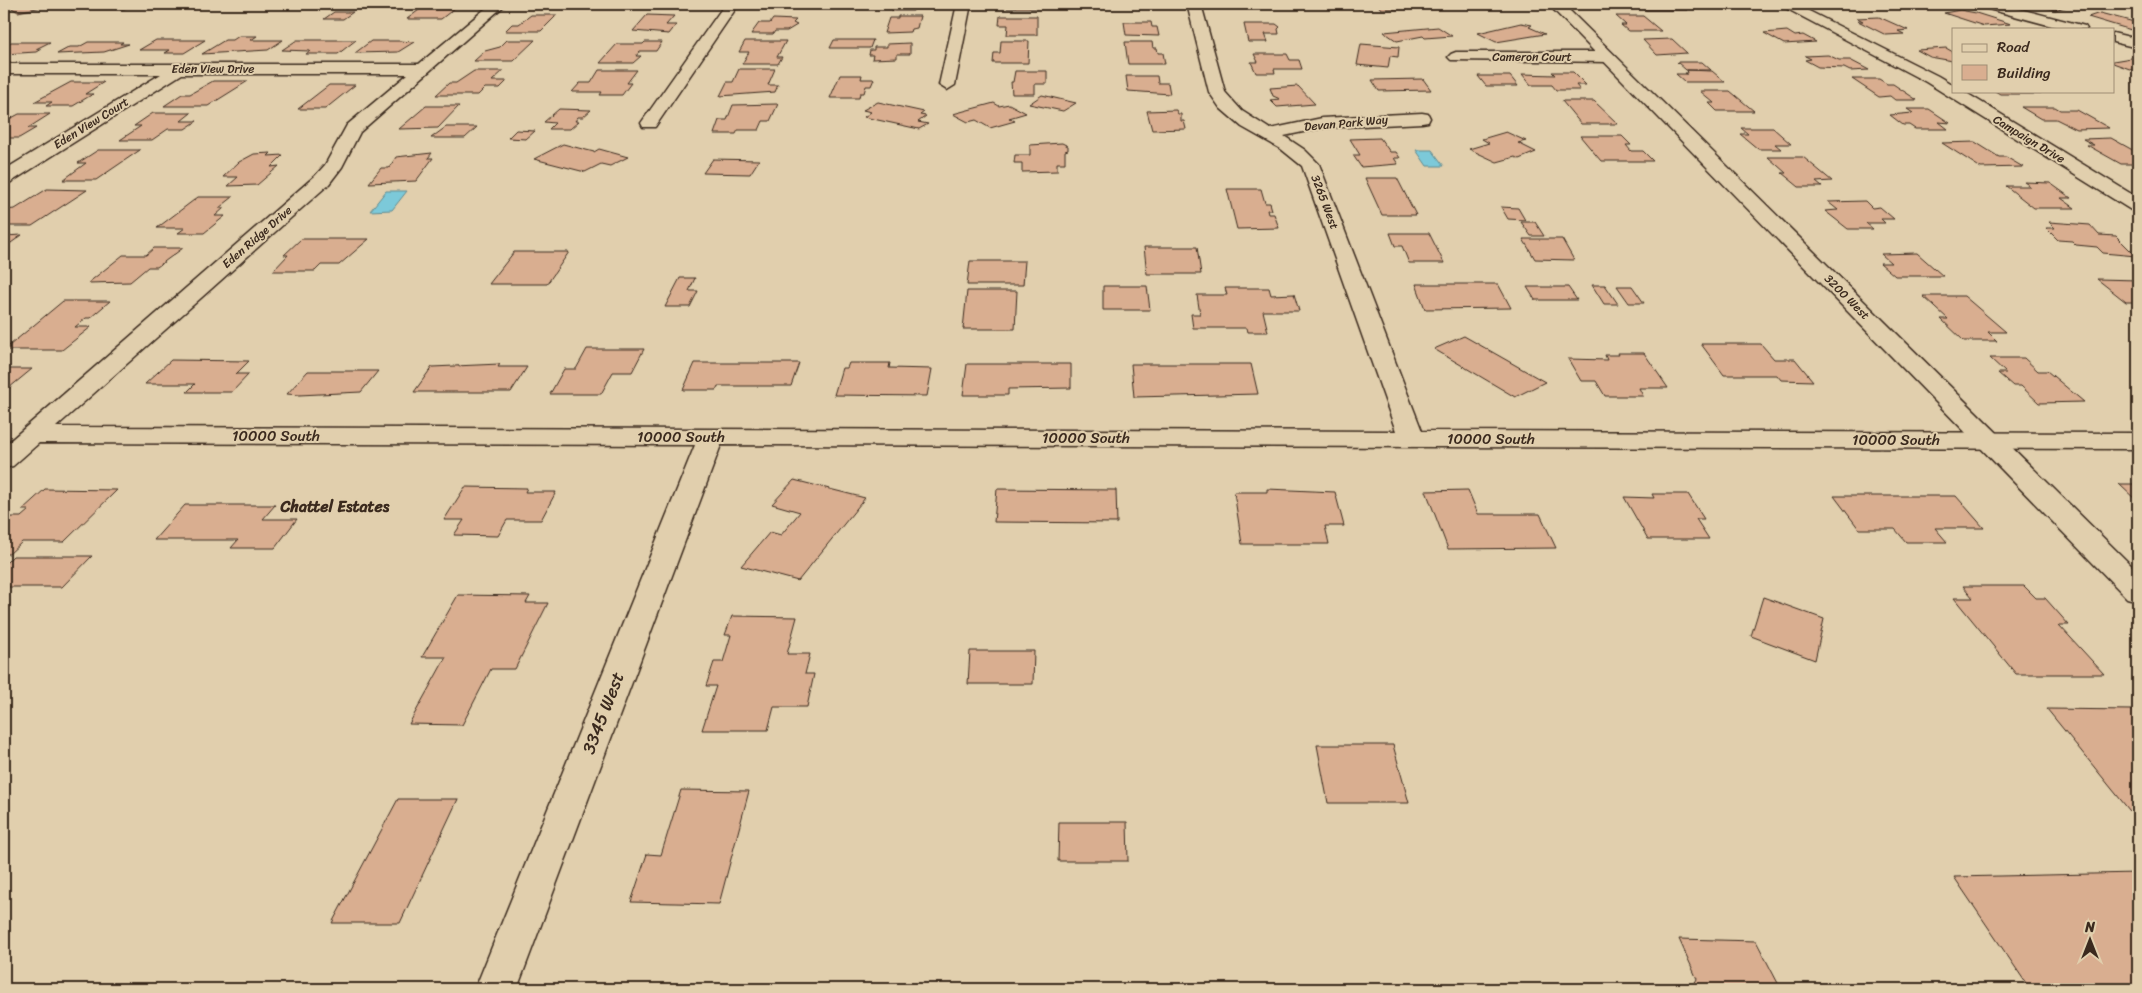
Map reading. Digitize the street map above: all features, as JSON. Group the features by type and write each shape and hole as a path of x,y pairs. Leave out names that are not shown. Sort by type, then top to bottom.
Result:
{"street":[{"name":"Eden Ridge Drive","path":"4,460 322,180 333,167 353,129 499,4"},
{"path":"649,124 732,4"},
{"path":"947,85 964,4"},
{"name":"3265 West","path":"1194,4 1217,92 1223,103 1250,124 1300,153 1313,170 1412,439"},
{"name":"3200 West","path":"1555,4 2138,590"},
{"name":"Campaign Drive","path":"1785,4 1932,79 1952,91"},
{"path":"1986,4 2076,28"},
{"path":"2114,38 2138,44"},
{"name":"Cameron Court","path":"1456,57 1608,57"},
{"name":"Eden View Drive","path":"4,69 423,69"},
{"name":"Eden View Court","path":"4,178 179,69"},
{"name":"Campaign Drive","path":"1953,92 2138,206"},
{"name":"Devan Park Way","path":"1270,134 1322,123 1422,118"},
{"name":"10000 South","path":"33,435 2138,441"},
{"name":"3345 West","path":"496,989 711,437"}],"water":[{"path":"1416,150 1432,150 1444,166 1427,166"},
{"path":"386,191 407,191 392,210 370,211"}],"building":[{"path":"6,4 55,4 18,12"},
{"path":"80,4 134,4 124,9 70,9"},
{"path":"148,4 204,4 145,5"},
{"path":"215,4 270,4 213,5"},
{"path":"406,4 403,6 378,5 373,9 358,9 363,5 349,5"},
{"path":"427,4 452,4 447,8 455,8 441,19 407,19"},
{"path":"537,4 572,4 567,8 532,8"},
{"path":"779,4 805,4 803,6 777,6"},
{"path":"1008,4 1045,4 1045,8 1007,8"},
{"path":"1377,4 1432,4 1435,9 1381,9"},
{"path":"1598,4 1629,4 1631,5 1601,7"},
{"path":"1638,4 1679,4 1687,10 1646,10"},
{"path":"1717,4 1747,4 1755,8 1723,7"},
{"path":"2031,4 2058,4 2068,6 2055,10"},
{"path":"894,5 915,5 913,11 892,11"},
{"path":"1960,10 2011,24 1984,26 1944,13"},
{"path":"334,12 353,12 343,19 324,19"},
{"path":"2100,13 2138,23 2138,32 2088,17"},
{"path":"531,15 557,15 541,31 505,31 512,24 519,24"},
{"path":"647,15 674,16 666,25 676,25 669,34 633,31"},
{"path":"898,16 920,16 917,28 911,29 910,32 884,33 889,18 898,18"},
{"path":"1000,16 1037,16 1037,35 1007,35 1008,25 999,25"},
{"path":"1616,16 1643,16 1661,31 1628,31 1621,25 1626,25"},
{"path":"1879,17 1908,30 1898,31 1904,34 1886,35 1858,21 1863,21 1857,18"},
{"path":"773,19 796,20 793,23 797,25 787,31 775,31 773,34 751,34 759,23 770,23"},
{"path":"1124,22 1151,22 1152,27 1157,27 1159,36 1126,35"},
{"path":"1521,23 1532,25 1529,27 1545,34 1496,42 1478,33"},
{"path":"1244,24 1276,24 1280,27 1278,29 1279,34 1265,34 1268,42 1248,42"},
{"path":"1438,27 1452,36 1425,38 1423,36 1397,41 1384,32"},
{"path":"1787,31 1795,36 1803,35 1816,42 1784,44 1764,33"},
{"path":"239,36 257,36 251,40 283,40 268,50 202,54 225,40 233,40"},
{"path":"1672,39 1687,53 1657,55 1643,40"},
{"path":"156,40 205,40 184,53 165,53 170,50 139,50"},
{"path":"297,40 356,40 338,54 306,54 310,51 282,50"},
{"path":"507,40 535,40 513,61 474,61 485,51 500,47"},
{"path":"834,40 873,40 870,48 830,48"},
{"path":"371,41 414,42 398,52 355,53"},
{"path":"745,41 786,41 777,57 782,57 778,64 742,64 749,52 739,52"},
{"path":"1001,41 1029,41 1028,63 993,63 994,53 1000,53"},
{"path":"11,42 50,42 36,49 41,49 36,52 4,54 4,46"},
{"path":"88,42 123,42 120,44 129,44 104,52 57,54 70,47 79,47"},
{"path":"645,42 662,42 656,51 640,51 636,56 641,56 633,63 600,63 617,44 643,44"},
{"path":"1125,42 1152,42 1153,48 1157,48 1158,53 1163,53 1165,64 1128,64"},
{"path":"910,43 910,54 897,54 897,58 872,59 873,55 869,55 870,50 874,50 874,47 887,47 887,44"},
{"path":"1361,44 1399,47 1398,57 1390,56 1388,68 1357,65"},
{"path":"1946,48 1952,51 1952,61 1930,57 1917,50"},
{"path":"1254,54 1287,54 1290,60 1299,60 1302,69 1274,69 1275,73 1256,73 1251,62 1258,62"},
{"path":"1828,55 1839,60 1850,60 1869,70 1850,71 1844,68 1818,67 1805,60 1811,59 1805,56"},
{"path":"2131,58 2138,60 2138,72 2114,63 2114,61"},
{"path":"1677,62 1702,62 1711,70 1686,70"},
{"path":"739,69 775,69 768,85 778,85 775,92 720,96 727,82 733,82"},
{"path":"599,70 637,70 627,83 631,83 622,95 600,95 602,92 572,92 580,83 591,83"},
{"path":"1687,70 1712,71 1725,82 1685,82 1676,74 1687,74 1685,73 1688,73"},
{"path":"474,71 503,71 492,81 507,81 500,88 485,88 478,95 436,95 449,83 456,83"},
{"path":"1015,71 1047,71 1047,84 1035,84 1035,94 1012,94 1011,82 1013,82"},
{"path":"1552,72 1573,72 1586,85 1576,85 1580,90 1556,90 1552,85 1531,85 1522,74 1555,75"},
{"path":"840,75 862,75 861,79 874,79 871,86 866,86 864,93 860,93 859,98 830,98"},
{"path":"1126,76 1157,76 1158,83 1168,83 1170,94 1128,91"},
{"path":"1478,76 1510,76 1518,86 1486,86"},
{"path":"1423,79 1431,90 1379,91 1372,80"},
{"path":"1852,79 1879,79 1887,84 1893,84 1917,100 1895,100 1890,96 1879,97"},
{"path":"213,81 248,81 208,106 164,106 182,94 190,94"},
{"path":"71,82 104,82 85,94 93,94 73,106 46,106 52,102 34,102"},
{"path":"329,85 355,85 325,109 298,109"},
{"path":"1298,86 1315,104 1277,107 1270,100 1280,99 1273,96 1270,88"},
{"path":"1700,91 1730,91 1754,111 1717,111 1709,103 1714,103"},
{"path":"1997,92 2038,92 2041,94 2000,94"},
{"path":"1042,95 1076,103 1063,111 1029,104"},
{"path":"1562,101 1594,101 1618,124 1581,124"},
{"path":"878,102 924,112 920,115 926,116 918,122 928,124 919,129 864,117 871,112 863,110"},
{"path":"994,103 999,106 1009,104 1026,113 1009,118 1015,121 990,128 976,120 968,122 953,114"},
{"path":"778,104 770,121 763,121 759,130 738,130 736,134 714,134 719,120 727,120 733,105"},
{"path":"426,106 459,106 438,128 399,129"},
{"path":"2021,107 2055,107 2060,110 2077,110 2109,128 2076,129 2056,119 2041,119"},
{"path":"559,109 591,110 583,117 578,117 575,121 579,121 570,129 549,129 555,123 544,122"},
{"path":"1907,109 1929,109 1950,123 1939,122 1948,129 1915,129 1909,125 1903,125 1890,115 1913,113"},
{"path":"1176,110 1178,114 1181,114 1181,121 1184,121 1186,129 1152,130 1147,111"},
{"path":"153,113 191,113 181,121 197,121 185,129 168,129 152,140 120,140 141,126 134,126"},
{"path":"19,114 50,114 28,128 36,128 19,138 4,138 4,122"},
{"path":"446,127 477,127 465,138 431,138"},
{"path":"1741,128 1773,128 1791,144 1775,144 1781,149 1758,149 1740,134 1748,134"},
{"path":"516,130 535,131 526,139 508,138"},
{"path":"1506,132 1526,141 1518,143 1536,152 1519,159 1515,157 1497,162 1469,149 1489,143 1482,139"},
{"path":"1580,136 1622,136 1631,145 1626,145 1631,151 1643,151 1653,161 1601,161"},
{"path":"1380,138 1390,152 1396,152 1400,158 1394,158 1398,164 1361,167 1353,155 1360,155 1350,139"},
{"path":"2111,138 2138,153 2138,164 2121,164 2087,145 2094,145 2083,139"},
{"path":"1975,142 1999,157 2006,157 2023,167 1981,168 1942,143"},
{"path":"1062,143 1068,146 1068,150 1065,151 1065,163 1057,163 1057,171 1022,172 1022,163 1014,163 1015,155 1030,155 1030,145"},
{"path":"563,144 594,152 599,149 628,157 610,166 601,164 585,172 534,159"},
{"path":"98,150 140,150 96,180 63,180 86,163 78,163"},
{"path":"271,153 268,156 283,155 271,167 279,166 257,185 228,186 238,177 223,177 239,162 254,154"},
{"path":"432,153 428,158 433,158 416,181 369,183 381,168 389,168 396,157"},
{"path":"1768,157 1803,157 1832,181 1816,182 1822,187 1799,187 1782,173 1786,173"},
{"path":"713,159 759,160 750,174 703,173"},
{"path":"1365,178 1397,178 1416,215 1382,215"},
{"path":"2024,182 2050,183 2071,198 2061,198 2075,208 2034,208 2006,186 2030,186"},
{"path":"47,189 87,190 32,226 4,226 4,210 15,209"},
{"path":"1227,189 1261,189 1265,203 1270,203 1272,210 1267,210 1268,214 1274,214 1279,228 1237,229"},
{"path":"198,197 233,197 219,208 224,208 215,216 225,216 204,233 178,233 185,228 157,228"},
{"path":"1865,201 1872,208 1880,207 1894,219 1881,219 1885,223 1866,223 1873,229 1848,229 1825,211 1838,210 1828,202"},
{"path":"1501,207 1518,208 1525,220 1508,219"},
{"path":"1521,222 1535,222 1544,236 1531,236"},
{"path":"2049,222 2090,225 2099,235 2116,236 2136,256 2103,253 2097,247 2076,245 2072,241 2058,240 2046,228 2055,228"},
{"path":"1390,233 1429,233 1444,263 1409,263 1402,246 1395,246"},
{"path":"22,235 4,248 4,236"},
{"path":"301,239 369,239 339,265 321,265 315,271 273,271 288,255 284,255"},
{"path":"1523,239 1562,239 1574,260 1535,259"},
{"path":"1144,247 1197,247 1201,274 1147,274"},
{"path":"154,248 183,248 157,267 148,267 130,282 88,283 123,255 146,255"},
{"path":"514,252 569,252 547,284 489,284"},
{"path":"1917,253 1943,276 1895,276 1880,263 1891,263 1881,254"},
{"path":"970,261 1025,261 1023,285 967,285"},
{"path":"680,278 695,278 689,291 698,291 690,307 665,307"},
{"path":"2097,279 2138,280 2138,306 2132,302 2126,302"},
{"path":"1416,284 1498,284 1511,308 1425,309"},
{"path":"1592,285 1605,285 1618,304 1604,304"},
{"path":"1103,286 1147,286 1150,310 1103,310"},
{"path":"1617,286 1632,286 1644,303 1629,303"},
{"path":"1527,287 1568,287 1577,300 1535,300"},
{"path":"1225,288 1269,288 1271,295 1294,294 1299,311 1263,311 1268,332 1248,332 1247,328 1193,328 1191,314 1200,314 1197,295 1227,295"},
{"path":"967,291 1017,291 1015,329 963,329"},
{"path":"1923,296 1964,296 2006,332 1988,332 1997,341 1964,341 1941,319 1948,319"},
{"path":"63,301 110,301 90,318 86,318 75,327 91,327 62,350 4,350"},
{"path":"1464,336 1545,382 1515,397 1434,349"},
{"path":"1701,344 1761,344 1774,359 1795,359 1813,381 1781,380 1777,375 1724,375"},
{"path":"587,349 644,349 632,372 613,372 601,394 550,394 564,369 576,369"},
{"path":"1618,353 1644,353 1668,388 1639,388 1643,396 1605,396 1596,381 1581,381 1568,359 1607,360 1605,355 1619,355"},
{"path":"1990,358 2024,358 2038,371 2047,371 2084,402 2039,403 2021,386 2013,386 1998,373 2006,373"},
{"path":"171,360 249,361 236,374 249,374 232,392 187,392 195,384 145,384"},
{"path":"695,363 799,363 791,386 718,386 716,390 683,390"},
{"path":"849,363 890,363 889,368 932,369 927,396 834,395 842,368 847,368"},
{"path":"500,364 498,367 527,367 511,392 414,392 432,367"},
{"path":"967,364 1071,364 1071,388 1008,389 1008,395 963,395"},
{"path":"1131,364 1251,364 1258,394 1134,397"},
{"path":"4,369 32,369 4,392"},
{"path":"308,371 378,371 361,392 287,394"},
{"path":"794,480 865,498 798,581 741,566 770,532 781,535 800,512 772,504"},
{"path":"2119,484 2138,484 2138,502"},
{"path":"465,487 527,488 525,492 556,492 541,520 507,520 498,536 454,535 464,520 444,520"},
{"path":"45,489 117,490 64,542 22,542 9,554 4,554 4,525 12,517 21,517 29,510 22,510"},
{"path":"997,489 1116,490 1117,523 994,522"},
{"path":"1267,489 1335,492 1344,526 1325,526 1329,544 1242,544 1234,492 1267,492"},
{"path":"1468,490 1478,514 1540,514 1556,548 1448,549 1426,491"},
{"path":"1652,494 1688,494 1704,519 1696,519 1709,539 1648,539 1624,497 1654,498"},
{"path":"1834,496 1956,496 1984,528 1935,528 1947,542 1906,542 1895,529 1859,529"},
{"path":"185,505 275,505 263,519 297,519 275,548 231,548 238,540 154,540"},
{"path":"13,556 92,556 62,587 4,587 4,565"},
{"path":"1963,586 2024,586 2036,598 2045,598 2069,625 2059,625 2104,674 2016,674 1954,598 1973,598"},
{"path":"458,595 530,596 526,603 548,603 515,669 491,669 462,725 409,724 446,657 422,657"},
{"path":"1763,597 1824,619 1815,660 1751,636"},
{"path":"732,616 797,617 787,654 810,654 805,674 814,674 807,707 774,707 768,730 702,730 716,686 706,686 714,662 723,662 731,635 725,635"},
{"path":"970,651 1034,651 1033,684 968,684"},
{"path":"2047,709 2132,710 2138,717 2138,821"},
{"path":"1317,745 1393,745 1409,803 1328,803"},
{"path":"681,790 749,791 719,904 631,902 647,854 661,855"},
{"path":"398,799 458,799 400,923 332,923"},
{"path":"1059,822 1127,822 1128,861 1058,861"},
{"path":"2138,873 2138,989 2030,989 1954,877"},
{"path":"1679,939 1756,941 1781,989 1691,989 1697,979"},
{"path":"4,988 81,989 4,989"}],"district":[{"name":"Chattel Estates","path":"335,506"}]}
